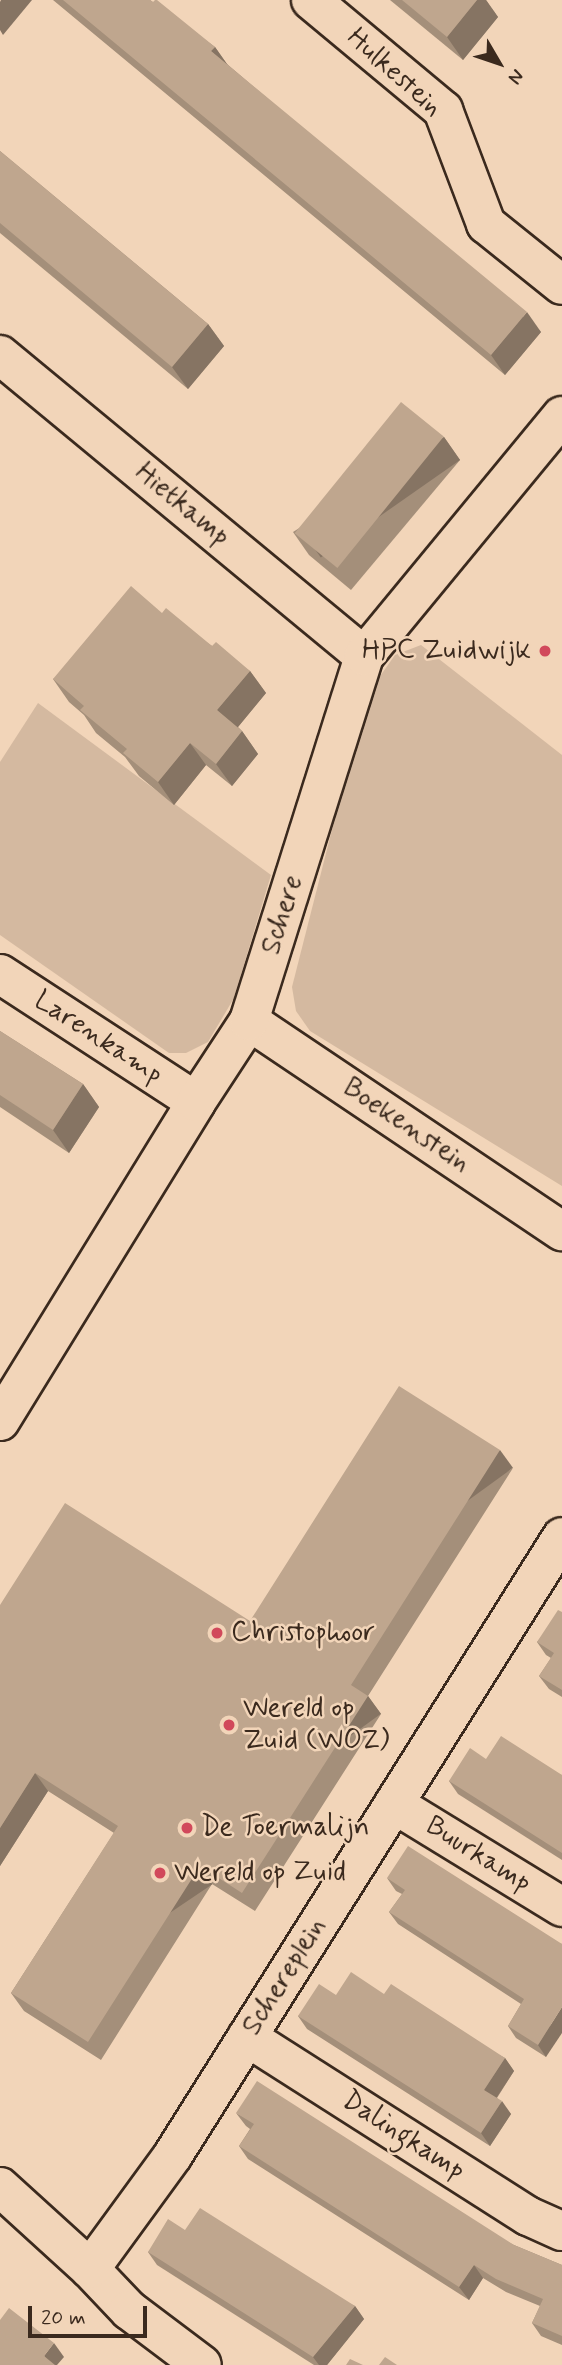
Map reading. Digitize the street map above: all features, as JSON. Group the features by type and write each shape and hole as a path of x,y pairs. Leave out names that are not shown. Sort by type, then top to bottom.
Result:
{"street":[{"name":"Hulkestein","path":"311,0 443,110 486,224 562,285"},
{"name":"Hietkamp","path":"0,355 363,656"},
{"name":"Schere","path":"0,1421 195,1102 249,1021 363,656 562,416"},
{"name":"Larenkamp","path":"0,974 195,1102"},
{"name":"Boekenstein","path":"249,1021 562,1231"},
{"name":"Schereplein","path":"90,2269 173,2155 394,1804 557,1557"},
{"name":"Buurkamp","path":"394,1804 562,1907"},
{"name":"Dalingkamp","path":"247,2037 528,2216 562,2231"},
{"path":"0,2187 90,2269 129,2310 202,2365"}],"shaded area":[{"path":"421,645 562,755 562,1186 310,1031 296,1011 292,987 366,696 395,655"},
{"path":"38,703 271,875 234,998 208,1042 186,1053 169,1053 0,935 0,762"}],"building":[{"path":"63,0 157,0 215,47 211,51 527,312 491,355"},
{"path":"402,0 477,0 447,37"},
{"path":"0,151 208,324 172,367 0,223"},
{"path":"401,402 444,437 337,568 295,533"},
{"path":"131,586 162,613 166,608 212,646 216,642 250,671 217,710 242,731 216,764 190,743 158,782 123,753 127,749 80,710 84,706 53,679"},
{"path":"0,1031 83,1084 53,1130 0,1095"},
{"name":"Wereld op Zuid (WOZ)","path":"399,1386 500,1450 351,1685 368,1696 242,1893 200,1866 88,2042 11,1993 118,1826 35,1773 0,1828 0,1605 65,1503 250,1621"},
{"path":"558,1610 562,1612 562,1690 539,1676 554,1653 537,1642"},
{"path":"501,1736 562,1775 562,1853 449,1781 470,1748 486,1759"},
{"path":"408,1846 562,1944 562,2007 538,2045 508,2026 524,1999 389,1912 405,1890 387,1878"},
{"path":"351,1972 384,1994 391,1984 505,2058 484,2090 502,2101 481,2133 298,2016 319,1984 336,1995"},
{"path":"257,2081 514,2245 562,2265 562,2336 532,2323 543,2299 496,2279 474,2265 459,2287 239,2146 254,2124 236,2113"},
{"path":"200,2208 355,2306 313,2357 148,2252 168,2219 185,2230"},
{"path":"9,2308 54,2343 44,2356 55,2365 0,2365 0,2320"},
{"path":"385,2357 397,2365 379,2365"},
{"path":"350,2359 363,2365 346,2365"}],"place":[{"name":"HPC Zuidwijk","path":"545,651"},
{"name":"Christophoor","path":"217,1633"},
{"name":"Wereld op Zuid (WOZ)","path":"229,1725"},
{"name":"De Toermalijn","path":"187,1828"},
{"name":"Wereld op Zuid","path":"160,1873"}]}
